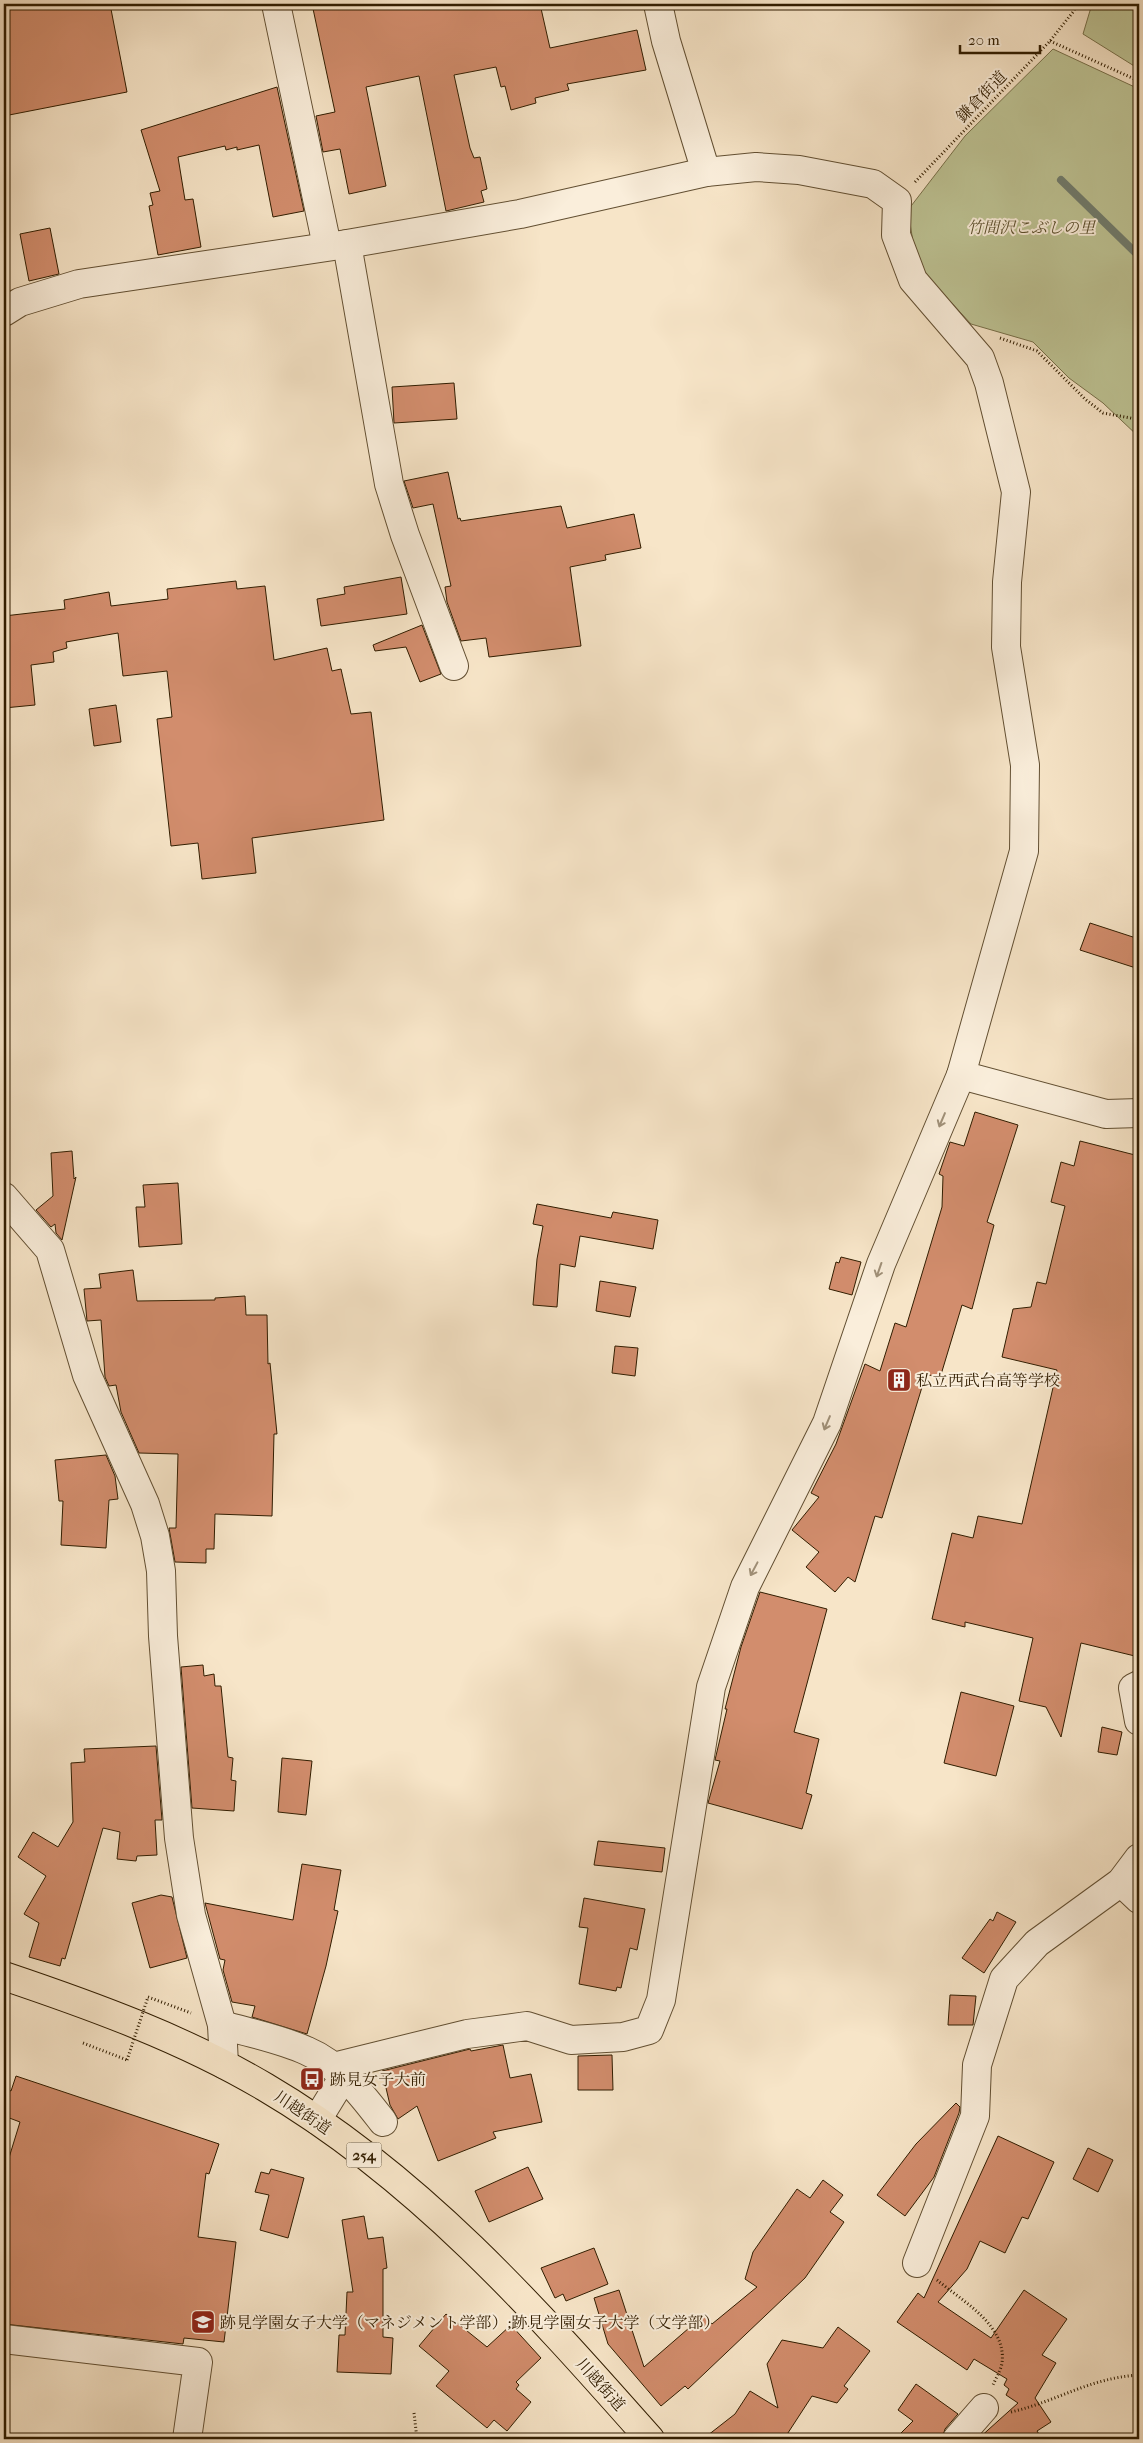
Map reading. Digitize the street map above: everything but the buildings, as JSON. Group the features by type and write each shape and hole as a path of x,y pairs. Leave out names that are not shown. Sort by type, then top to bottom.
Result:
{"highway":[{"name":"川越街道","path":"4,1976 155,2033 224,2064 317,2120 411,2191 459,2234 550,2328 650,2439"}],"street":[{"path":"276,4 337,245 389,484 405,535 454,666"},
{"path":"658,4 666,41 706,172"},
{"path":"4,312 20,302 79,284 337,245 520,214 706,172 756,167 799,170 873,184 897,201 896,235 913,280 980,358 989,383 1016,492 1007,582 1006,647 1025,765 1024,851 961,1075 881,1264 827,1423 745,1587 711,1687 661,2000 649,2030 623,2037 572,2040 527,2026 467,2034 339,2072 317,2120"},
{"path":"961,1075 1106,1114 1139,1113"},
{"path":"4,1197 50,1250 87,1374 145,1504 155,1536 161,1571 163,1636 179,1838 191,1915 222,2025 224,2064"},
{"path":"1136,1686 1139,1722"},
{"path":"917,2263 975,2116 977,2065 1004,1979 1037,1943 1130,1890 1139,1858"},
{"path":"222,2025 308,2051 339,2072 357,2088 383,2122"},
{"path":"4,2339 198,2362 187,2439"},
{"path":"957,2439 984,2408"}],"path":[{"name":"鎌倉街道","path":"897,201 1050,41 1077,4"},
{"path":"1050,41 1139,81"},
{"path":"999,338 1037,351 1085,399 1103,413 1138,418"},
{"path":"83,2043 127,2060 148,1997 222,2025"},
{"path":"917,2263 992,2326 1001,2343 1002,2363 984,2408 1004,2414 1034,2407 1084,2385 1118,2376 1139,2375"},
{"path":"414,2413 417,2439"}],"green space":[{"path":"1092,4 1139,4 1139,69 1083,34"},
{"name":"竹間沢こぶしの里","path":"1053,49 1139,89 1139,437 1103,403 1069,378 1033,342 971,324 926,275 913,242 908,210 965,136"}],"waterway":[{"path":"1061,180 1139,256"}],"place":[{"name":"私立西武台高等学校","path":"899,1380"},
{"name":"跡見女子大前","path":"312,2079"},
{"name":"跡見学園女子大学（マネジメント学部）;跡見学園女子大学（文学部）","path":"203,2322"}]}
